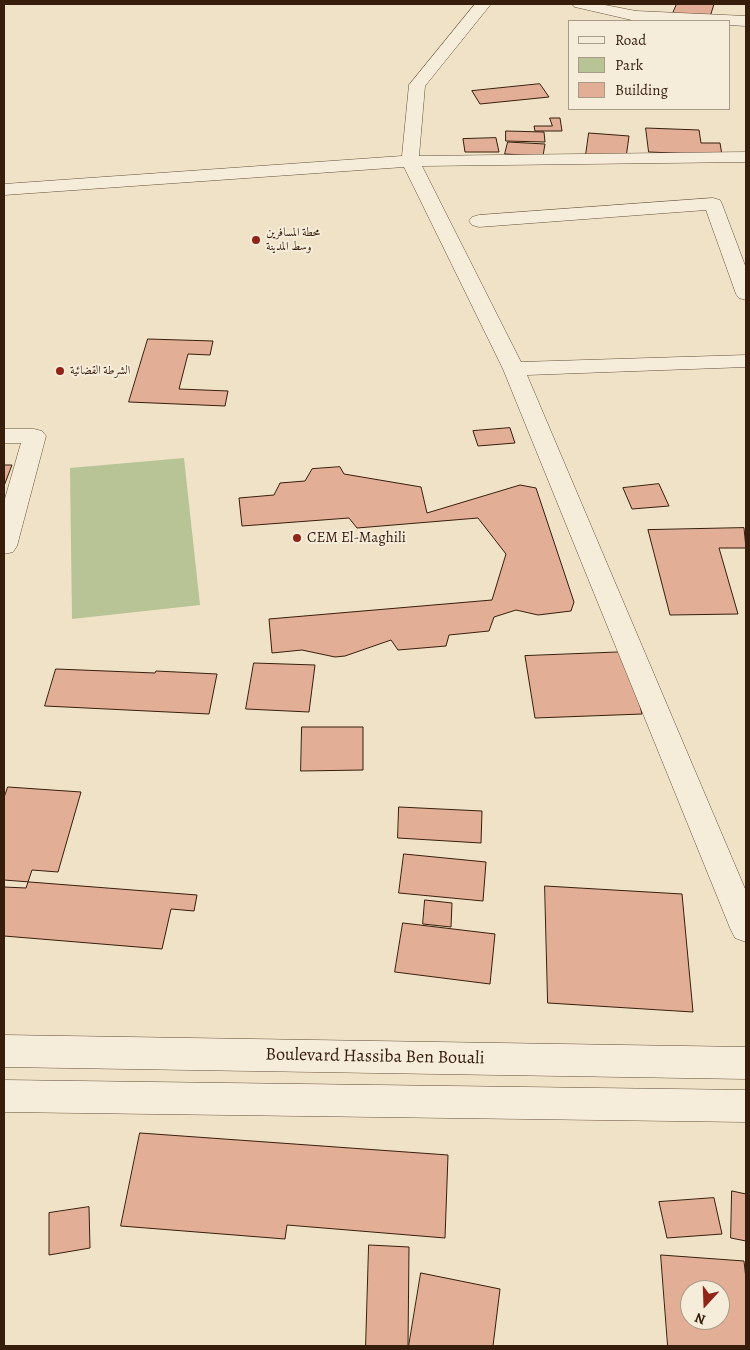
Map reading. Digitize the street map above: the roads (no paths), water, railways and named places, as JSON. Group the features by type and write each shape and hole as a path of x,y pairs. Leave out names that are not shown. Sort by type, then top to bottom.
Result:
{"street":[{"path":"483,4 417,85 410,161 514,370 746,928"},
{"path":"580,4 636,16 709,20"},
{"path":"730,21 746,22"},
{"path":"4,190 410,161 746,157"},
{"path":"479,221 713,204 746,294"},
{"path":"514,370 746,361"},
{"path":"4,436 34,436 4,546"},
{"name":"Boulevard Hassiba Ben Bouali","path":"4,1051 746,1063"},
{"path":"4,1096 746,1106"}],"place":[{"name":"محطة المسافرين وسط المدينة","path":"256,240"},
{"name":"الشرطة القضائية","path":"60,371"},
{"name":"CEM El-Maghili","path":"297,538"}]}
